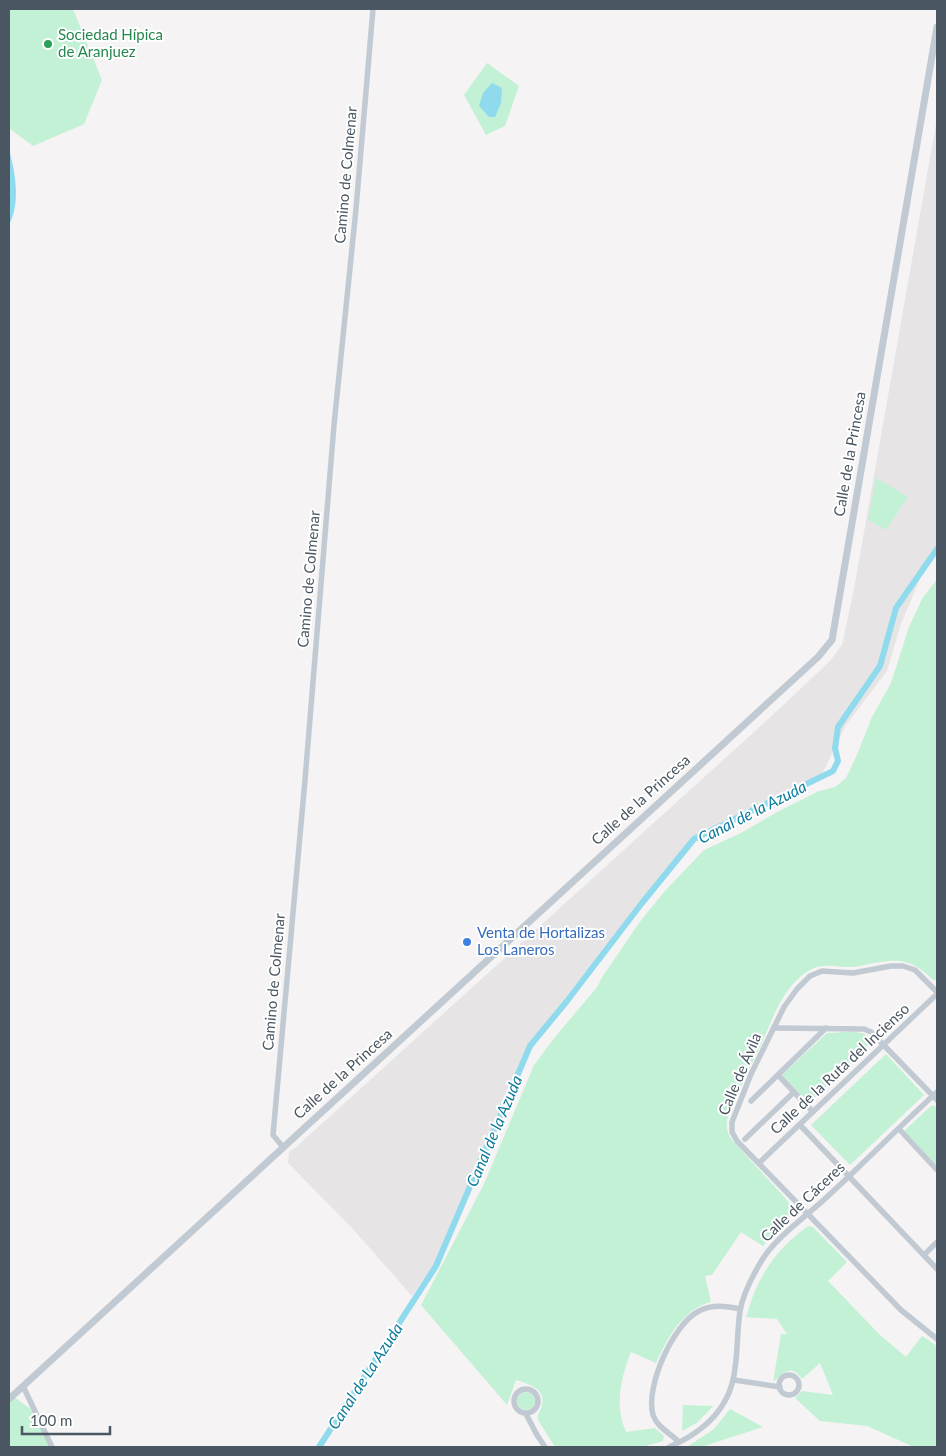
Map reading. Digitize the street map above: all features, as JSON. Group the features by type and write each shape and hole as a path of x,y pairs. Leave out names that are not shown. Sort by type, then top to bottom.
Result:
{"street":[{"name":"Camino de Colmenar","path":"283,1147 273,1135 334,425 356,209 373,9"},
{"name":"Calle de la Princesa","path":"9,1399 818,657 832,640 937,27"},
{"name":"Calle de Ávila","path":"937,993 915,970 902,966 848,973 822,971 810,976 784,1006 732,1122 734,1137 901,1310 937,1339"},
{"name":"Calle de la Ruta del Incienso","path":"759,1163 937,993"},
{"path":"774,1028 864,1028 871,1032 936,1096"},
{"path":"751,1101 826,1028"},
{"path":"778,1076 813,1112"},
{"path":"745,1139 794,1092"},
{"name":"Calle de Cáceres","path":"668,1447 703,1428 726,1401 734,1380 740,1309 750,1282 764,1257 783,1236 809,1214 898,1128 936,1096"},
{"path":"800,1125 937,1269"},
{"path":"898,1128 937,1170"},
{"path":"924,1255 937,1242"},
{"path":"679,1442 657,1422 653,1413 654,1382 664,1358 680,1330 692,1315 714,1306 740,1309"},
{"path":"734,1380 780,1387"},
{"path":"23,1386 52,1447"},
{"path":"526,1414 535,1410 538,1403 534,1392 527,1389 517,1394 514,1402 517,1410 526,1414 545,1447"}],"shaded area":[{"path":"937,118 937,554 922,574 901,624 887,671 846,725 822,774 694,836 527,1046 435,1263 412,1296 352,1228 288,1163 289,1152 764,723 830,661 842,645 854,589"}],"green space":[{"name":"Sociedad Hípica de Aranjuez","path":"9,9 73,9 102,80 84,124 33,146 9,128"},
{"path":"487,63 519,86 505,126 486,135 464,95"},
{"path":"876,478 908,497 886,530 868,520"},
{"path":"937,579 937,980 933,980 916,966 900,961 891,961 853,967 821,966 808,971 791,986 779,1005 744,1081 727,1120 727,1126 733,1141 796,1210 763,1246 741,1232 712,1275 705,1276 711,1302 692,1311 684,1318 665,1344 656,1363 631,1352 624,1371 620,1392 622,1422 626,1432 655,1428 664,1436 663,1441 642,1447 555,1447 538,1420 543,1399 539,1391 531,1385 516,1380 507,1405 421,1305 484,1184 534,1065 598,986 639,923 664,892 704,850 741,833 819,791 835,787 846,778 872,717 891,683 909,627 922,599"},
{"path":"859,1032 869,1037 872,1041 809,1103 782,1075 827,1033"},
{"path":"886,1054 924,1095 850,1165 811,1125"},
{"path":"931,1106 937,1108 937,1166 904,1131"},
{"path":"808,1226 813,1227 847,1262 828,1281 880,1335 906,1357 922,1336 937,1346 937,1447 914,1447 867,1426 820,1421 795,1398 802,1391 833,1395 820,1363 802,1379 798,1374 791,1371 784,1373 773,1382 781,1334 787,1334 777,1319 746,1317 756,1289 769,1265 787,1244"},
{"path":"526,1392 532,1395 535,1401 532,1407 526,1410 520,1407 517,1401 520,1395"},
{"path":"9,1393 33,1411 51,1447 9,1447"},
{"path":"683,1405 713,1406 698,1422 682,1431"},
{"path":"730,1409 763,1427 701,1447 687,1447 714,1429"}],"water":[{"path":"492,83 502,88 501,103 495,117 489,117 479,106 483,93"},
{"path":"9,149 15,177 16,197 13,216 9,225"}],"waterway":[{"name":"Canal de la Azuda","path":"319,1447 436,1266 530,1046 694,839 833,771 838,761 835,748 838,727 880,666 896,608 937,549"}],"place":[{"name":"Sociedad Hípica de Aranjuez","path":"48,44"},
{"name":"Venta de Hortalizas Los Laneros","path":"467,942"}],"water label":[{"name":"Canal de La Azuda","path":"365,1376"}]}
